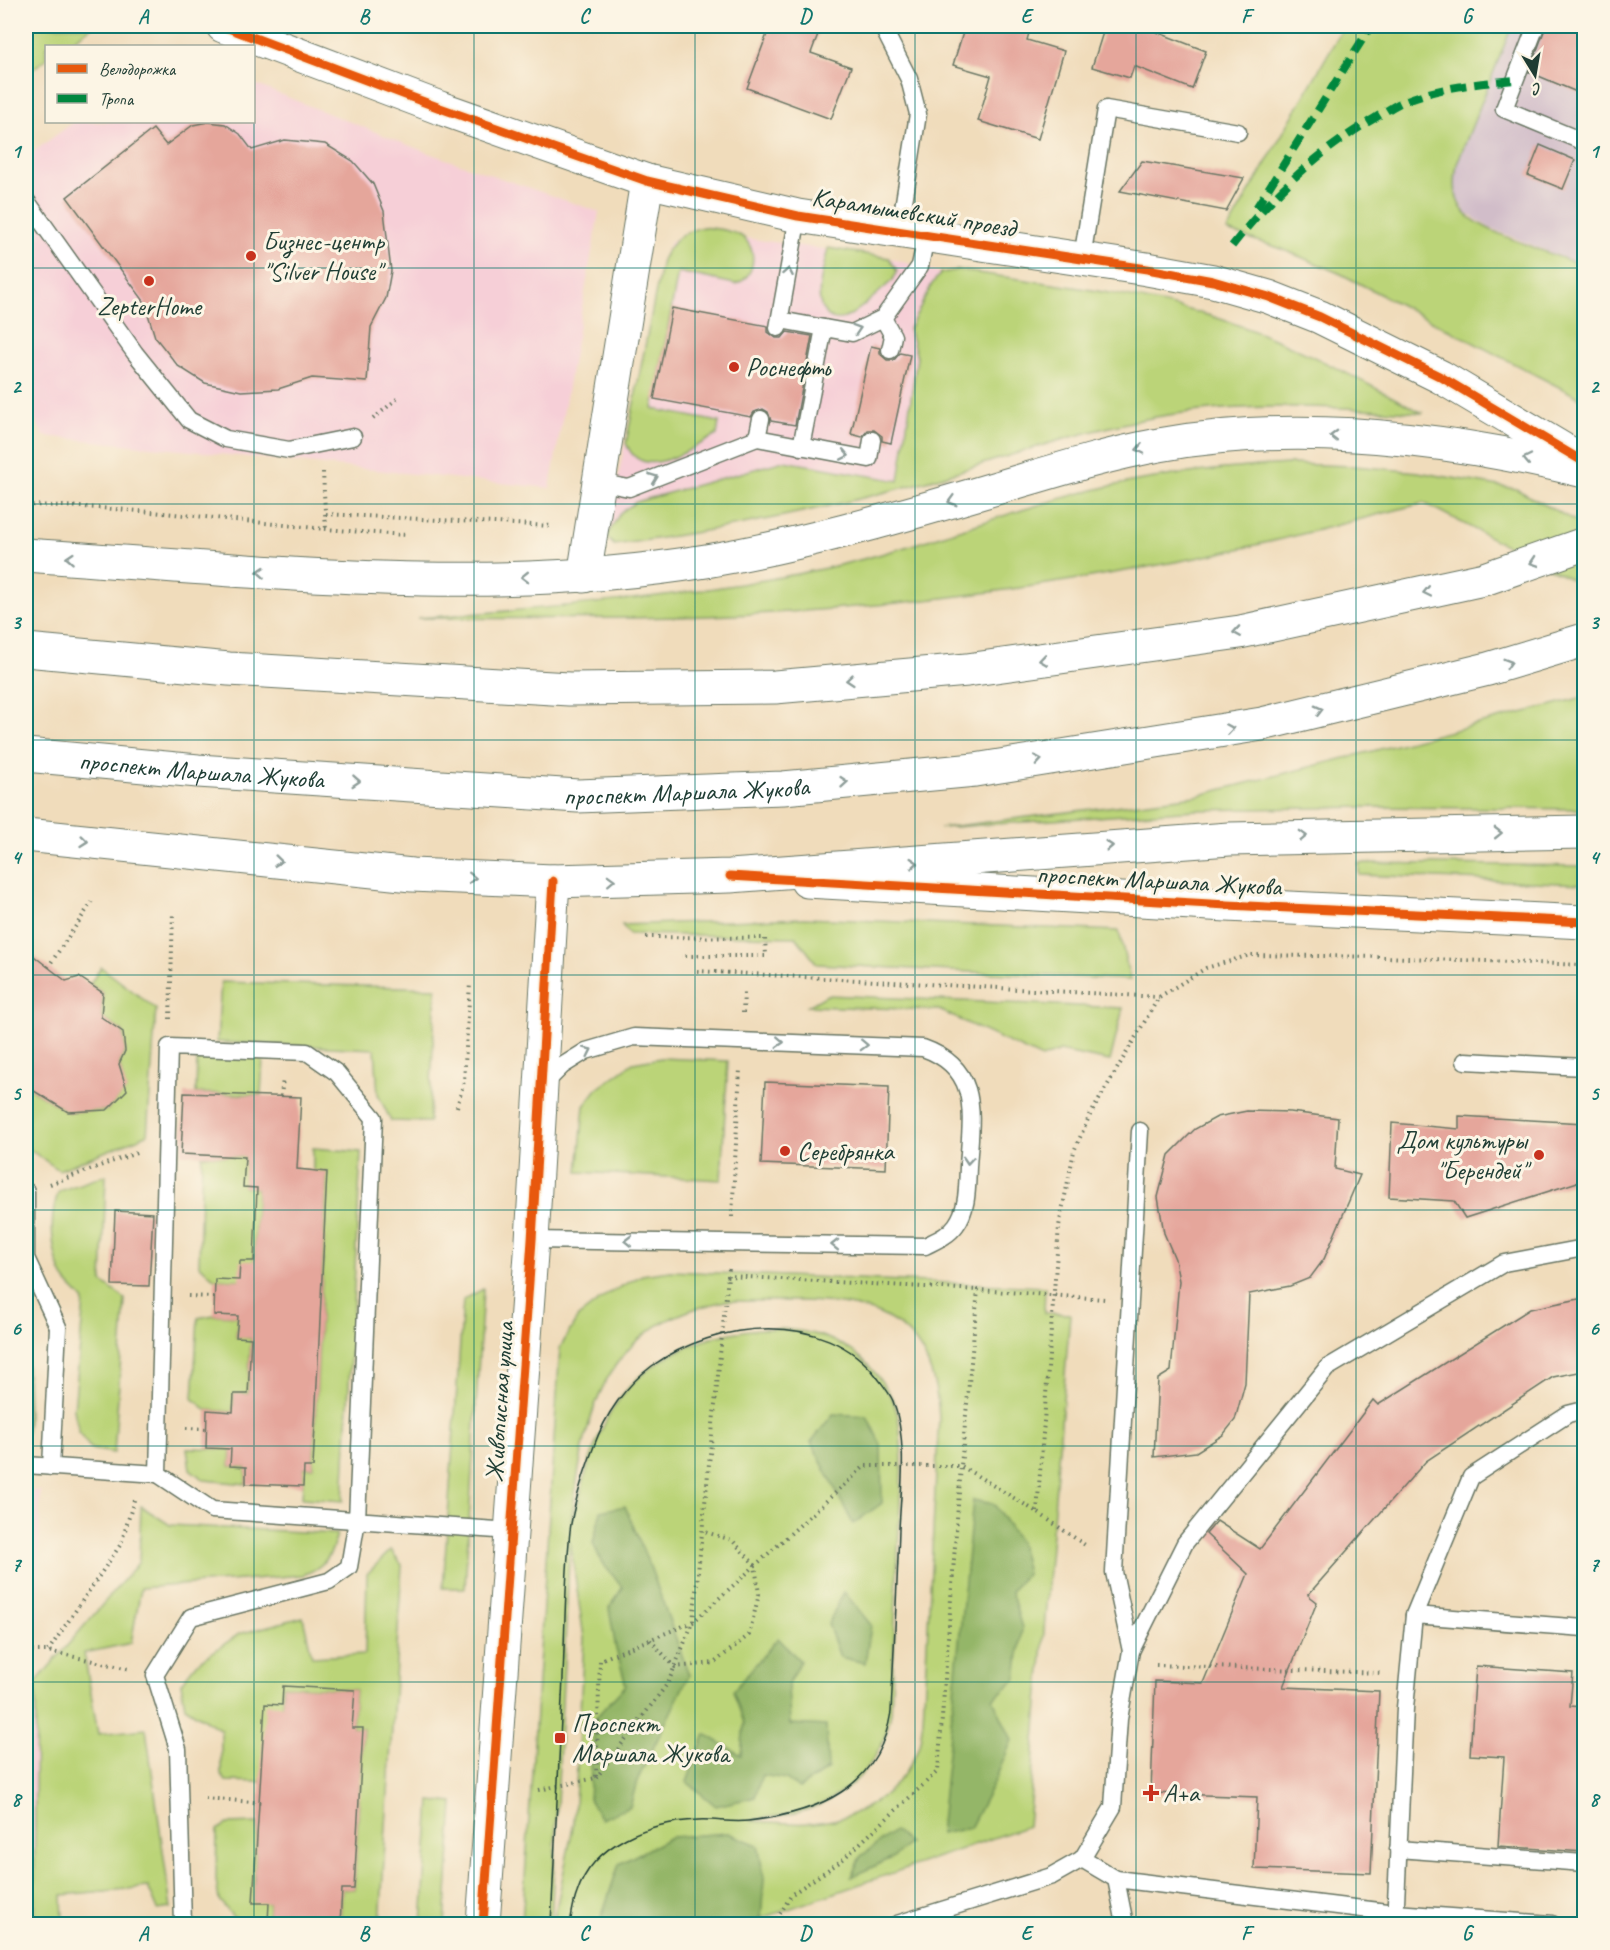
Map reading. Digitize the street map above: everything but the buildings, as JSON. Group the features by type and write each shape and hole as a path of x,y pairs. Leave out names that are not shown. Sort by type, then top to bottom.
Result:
{"main road":[{"name":"Карамышевский проезд","path":"224,26 440,108 647,181 798,216 912,235 1082,258 1213,281 1269,297 1320,317 1442,377 1584,462"},
{"path":"584,576 597,482 647,181"},
{"path":"26,555 275,573 418,579 584,576 705,561 820,539 1103,457 1162,444 1214,439 1298,435 1421,442 1519,457 1584,471"},
{"path":"26,650 229,669 569,689 775,687 967,670 1240,632 1484,579 1584,544"},
{"name":"проспект Маршала Жукова","path":"26,755 198,771 578,796 783,788 963,771 1263,724 1488,669 1584,640"},
{"path":"730,876 1229,839 1584,832"},
{"name":"проспект Маршала Жукова","path":"26,835 412,875 553,881 730,876 1215,905 1584,922"},
{"name":"Живописная улица","path":"483,1924 532,1239 553,881"}],"lane":[{"path":"798,216 779,324 852,333 883,318 920,266 912,235 918,114 909,79 882,26"},
{"path":"1536,26 1504,109 1584,142"},
{"path":"1082,258 1106,109 1238,132"},
{"path":"26,200 135,353 189,420 226,439 289,450 353,437"},
{"path":"883,318 893,336 890,350"},
{"path":"801,447 824,328"},
{"path":"758,438 761,419"},
{"path":"597,482 629,488 758,438 868,459 872,440"},
{"path":"532,1239 926,1246 942,1238 956,1225 965,1204 972,1108 968,1089 958,1072 943,1055 922,1048 634,1037 586,1051 570,1061 541,1086"},
{"path":"150,1473 169,1047 308,1052 337,1073 374,1118 357,1520 349,1567 329,1581 191,1617 155,1675 178,1749 183,1924"},
{"path":"1465,1061 1584,1067"},
{"path":"1129,1658 1114,1572 1140,1131"},
{"path":"26,1192 26,1258 58,1327 51,1467"},
{"path":"897,1924 1052,1876 1082,1859 1113,1807 1119,1719 1129,1658 1185,1543 1326,1368 1504,1263 1584,1248"},
{"path":"1395,1918 1405,1708 1414,1615 1471,1477 1568,1414 1584,1410"},
{"path":"26,1465 150,1473 212,1510 511,1531"},
{"path":"1414,1615 1584,1628"},
{"path":"1398,1850 1584,1863"},
{"path":"1082,1859 1116,1879 1395,1918 1552,1924"},
{"path":"1116,1879 1125,1924"}],"path":[{"path":"26,428 29,435 26,504 202,516 326,531 407,535"},
{"path":"322,465 326,531"},
{"path":"326,514 552,526"},
{"path":"48,967 92,902"},
{"path":"169,1047 173,911"},
{"path":"646,937 765,938 766,956 681,956"},
{"path":"1037,1512 1059,1226 1074,1151 1089,1117 1159,997 1206,969 1250,955 1384,957 1584,965"},
{"path":"697,971 1159,997"},
{"path":"457,1107 464,1081 470,983"},
{"path":"539,1790 596,1778 668,1683 693,1622 728,1276 744,993"},
{"path":"26,1192 165,1142"},
{"path":"728,1276 1129,1300"},
{"path":"774,1924 792,1894 841,1862 938,1771 961,1466 978,1290"},
{"path":"596,1778 600,1660 693,1622 865,1466 961,1466 1037,1512 1095,1552 1114,1572"},
{"path":"48,1651 121,1544 150,1473"},
{"path":"675,1667 714,1663 749,1635 759,1594 755,1565 732,1540 702,1531"},
{"path":"650,1640 675,1667"},
{"path":"26,1651 48,1651 155,1675"},
{"path":"1129,1658 1376,1673"},
{"path":"180,1796 264,1803"}],"shaded area":[{"path":"1512,26 1584,26 1584,266 1490,228 1466,213 1457,198 1454,181 1457,164"},
{"path":"255,84 431,154 599,212 550,488 44,436 26,404 26,157 73,123 255,123"},
{"path":"703,227 733,233 744,238 889,258 941,273 932,284 909,329 917,357 899,481 784,461 606,537 662,260 670,243 685,232"},
{"path":"26,1491 40,1491 34,1924 26,1924"}],"green space":[{"path":"26,26 93,26 65,45 45,45 45,60 26,74"},
{"path":"1344,26 1512,26 1457,164 1456,196 1461,208 1474,221 1521,243 1584,266 1584,400 1341,274 1282,249 1227,231"},
{"path":"703,227 730,232 744,238 752,250 752,264 747,277 735,284 678,272 653,409 719,422 717,435 667,460 643,461 633,455 626,443 662,260 678,238 689,231"},
{"path":"828,248 889,258 897,271 893,280 855,312 843,318 832,318 825,313 819,296"},
{"path":"958,270 1117,294 1211,316 1293,347 1423,413 1256,407 1156,417 1096,430 920,483 806,511 729,527 614,545 606,537 620,513 636,502 784,461 899,481 917,357 909,329 932,284 941,273"},
{"path":"1288,464 1354,466 1418,472 1516,489 1584,526 1584,586 1424,503 1211,555 1094,577 963,596 779,613 676,617 417,618 623,600 725,587 826,568 1110,486 1199,472"},
{"path":"1584,697 1584,809 1367,807 1196,810 940,828 1196,796"},
{"path":"1359,863 1584,866 1584,884 1359,875"},
{"path":"804,918 1119,931 1130,980 817,964 796,937 629,934 622,925"},
{"path":"101,967 156,1009 147,1135 59,1170 26,1147 26,1086 68,1112 107,1110 126,1090 119,1064 125,1051 123,1032 101,1017 103,993 90,984"},
{"path":"221,982 436,988 429,1122 391,1121 378,1094 375,1049 217,1042"},
{"path":"827,995 1123,1008 1110,1061 1060,1051 1042,1058 939,1010 808,1006"},
{"path":"197,1056 263,1057 261,1095 196,1093"},
{"path":"661,1058 728,1061 721,1180 578,1172 584,1106 597,1089 633,1063"},
{"path":"313,1148 361,1152 343,1501 302,1498 304,1467 313,1467 327,1172 313,1171"},
{"path":"202,1155 245,1157 244,1187 257,1188 254,1261 239,1280 215,1279 199,1265"},
{"path":"106,1175 102,1282 125,1299 114,1453 91,1449 79,1432 74,1410 84,1301 65,1280 60,1270 54,1248 52,1224 59,1191"},
{"path":"670,1271 1045,1287 1044,1313 1070,1314 1028,1826 745,1924 553,1924 574,1822 584,1638 570,1541 551,1924 522,1924 560,1348 578,1317 608,1294 642,1275","holes":["726,1301 835,1303 867,1310 894,1322 916,1343 932,1374 939,1417 923,1721 919,1745 912,1762 894,1786 870,1805 842,1818 809,1823 750,1821 810,1809 844,1791 870,1764 887,1731 891,1712 902,1458 894,1402 876,1374 858,1355 844,1346 819,1335 791,1330 761,1329 731,1333 702,1341 675,1353 650,1368 621,1396 596,1444 571,1521 588,1427 598,1397 612,1370 630,1347 655,1327 691,1310"]},
{"path":"26,1289 28,1421 26,1437"},
{"path":"483,1289 465,1588 443,1588 463,1300"},
{"path":"214,1315 238,1316 236,1337 251,1338 248,1394 234,1394 233,1412 207,1410 193,1399 198,1318"},
{"path":"833,1414 867,1416 881,1445 882,1503 853,1524 811,1442"},
{"path":"187,1448 231,1449 230,1466 246,1467 246,1484 204,1480 190,1469"},
{"path":"973,1500 994,1504 1020,1543 1027,1573 1011,1591 1022,1628 1016,1679 993,1699 1012,1740 995,1780 970,1828 940,1834"},
{"path":"141,1506 170,1525 337,1534 333,1549 326,1560 303,1575 141,1588 131,1643 84,1653 98,1734 146,1729 171,1908 158,1910 148,1887 62,1895 63,1924 34,1924 36,1682 139,1562"},
{"path":"625,1506 651,1569 689,1675 637,1781 630,1807 601,1819 589,1799 595,1718 626,1685 616,1649 609,1608 623,1587 602,1563 593,1543 601,1511"},
{"path":"391,1550 402,1565 380,1924 340,1924 342,1889 354,1889 363,1728 352,1728 355,1690 283,1686 282,1705 261,1782 226,1781 221,1775 221,1730 185,1707 181,1683 196,1664 239,1634 303,1617 312,1657 365,1654 367,1574"},
{"path":"844,1592 871,1625 865,1663 840,1657 828,1624"},
{"path":"778,1638 800,1661 788,1684 790,1724 826,1726 828,1769 799,1788 786,1779 762,1775 755,1797 716,1806 687,1782 705,1734 741,1755 744,1723 733,1691"},
{"path":"430,1801 453,1803 445,1924 422,1924"},
{"path":"258,1823 253,1902 269,1903 268,1922 305,1924 239,1924 219,1900 216,1880 217,1830 227,1824"},
{"path":"894,1831 909,1843 894,1857 851,1877 860,1857"},
{"path":"728,1833 758,1845 764,1878 761,1919 745,1924 599,1924 619,1864 671,1837"}],"tram line":[{"path":"551,1924 570,1531 580,1488 599,1434 610,1412 625,1391 652,1366 678,1350 738,1331 769,1329 800,1332 829,1340 855,1355 877,1377 893,1401 901,1432 902,1481 891,1712 884,1738 873,1760 859,1778 841,1792 821,1803 774,1817 748,1821 704,1820 661,1825 625,1838 596,1861 585,1876 576,1897 570,1924"}],"marked path":[{"path":"1256,208 1371,26"},
{"path":"1232,246 1263,209 1297,175 1334,145 1395,106 1447,89 1516,80"}],"cycle path":[{"path":"223,26 440,108 647,181 798,216 1147,269 1213,281 1269,297 1320,317 1441,377 1584,462"},
{"path":"730,876 1227,905 1584,922"},
{"path":"483,1924 532,1240 553,881"}],"place":[{"name":"Бизнес-центр \"Silver House\"","path":"251,256"},
{"name":"ZepterHome","path":"149,281"},
{"name":"Роснефть","path":"734,367"},
{"name":"Серебрянка","path":"785,1151"},
{"name":"Дом культуры \"Берендей\"","path":"1539,1155"},
{"name":"Проспект Маршала Жукова","path":"560,1738"},
{"name":"А+а","path":"1151,1793"}]}
